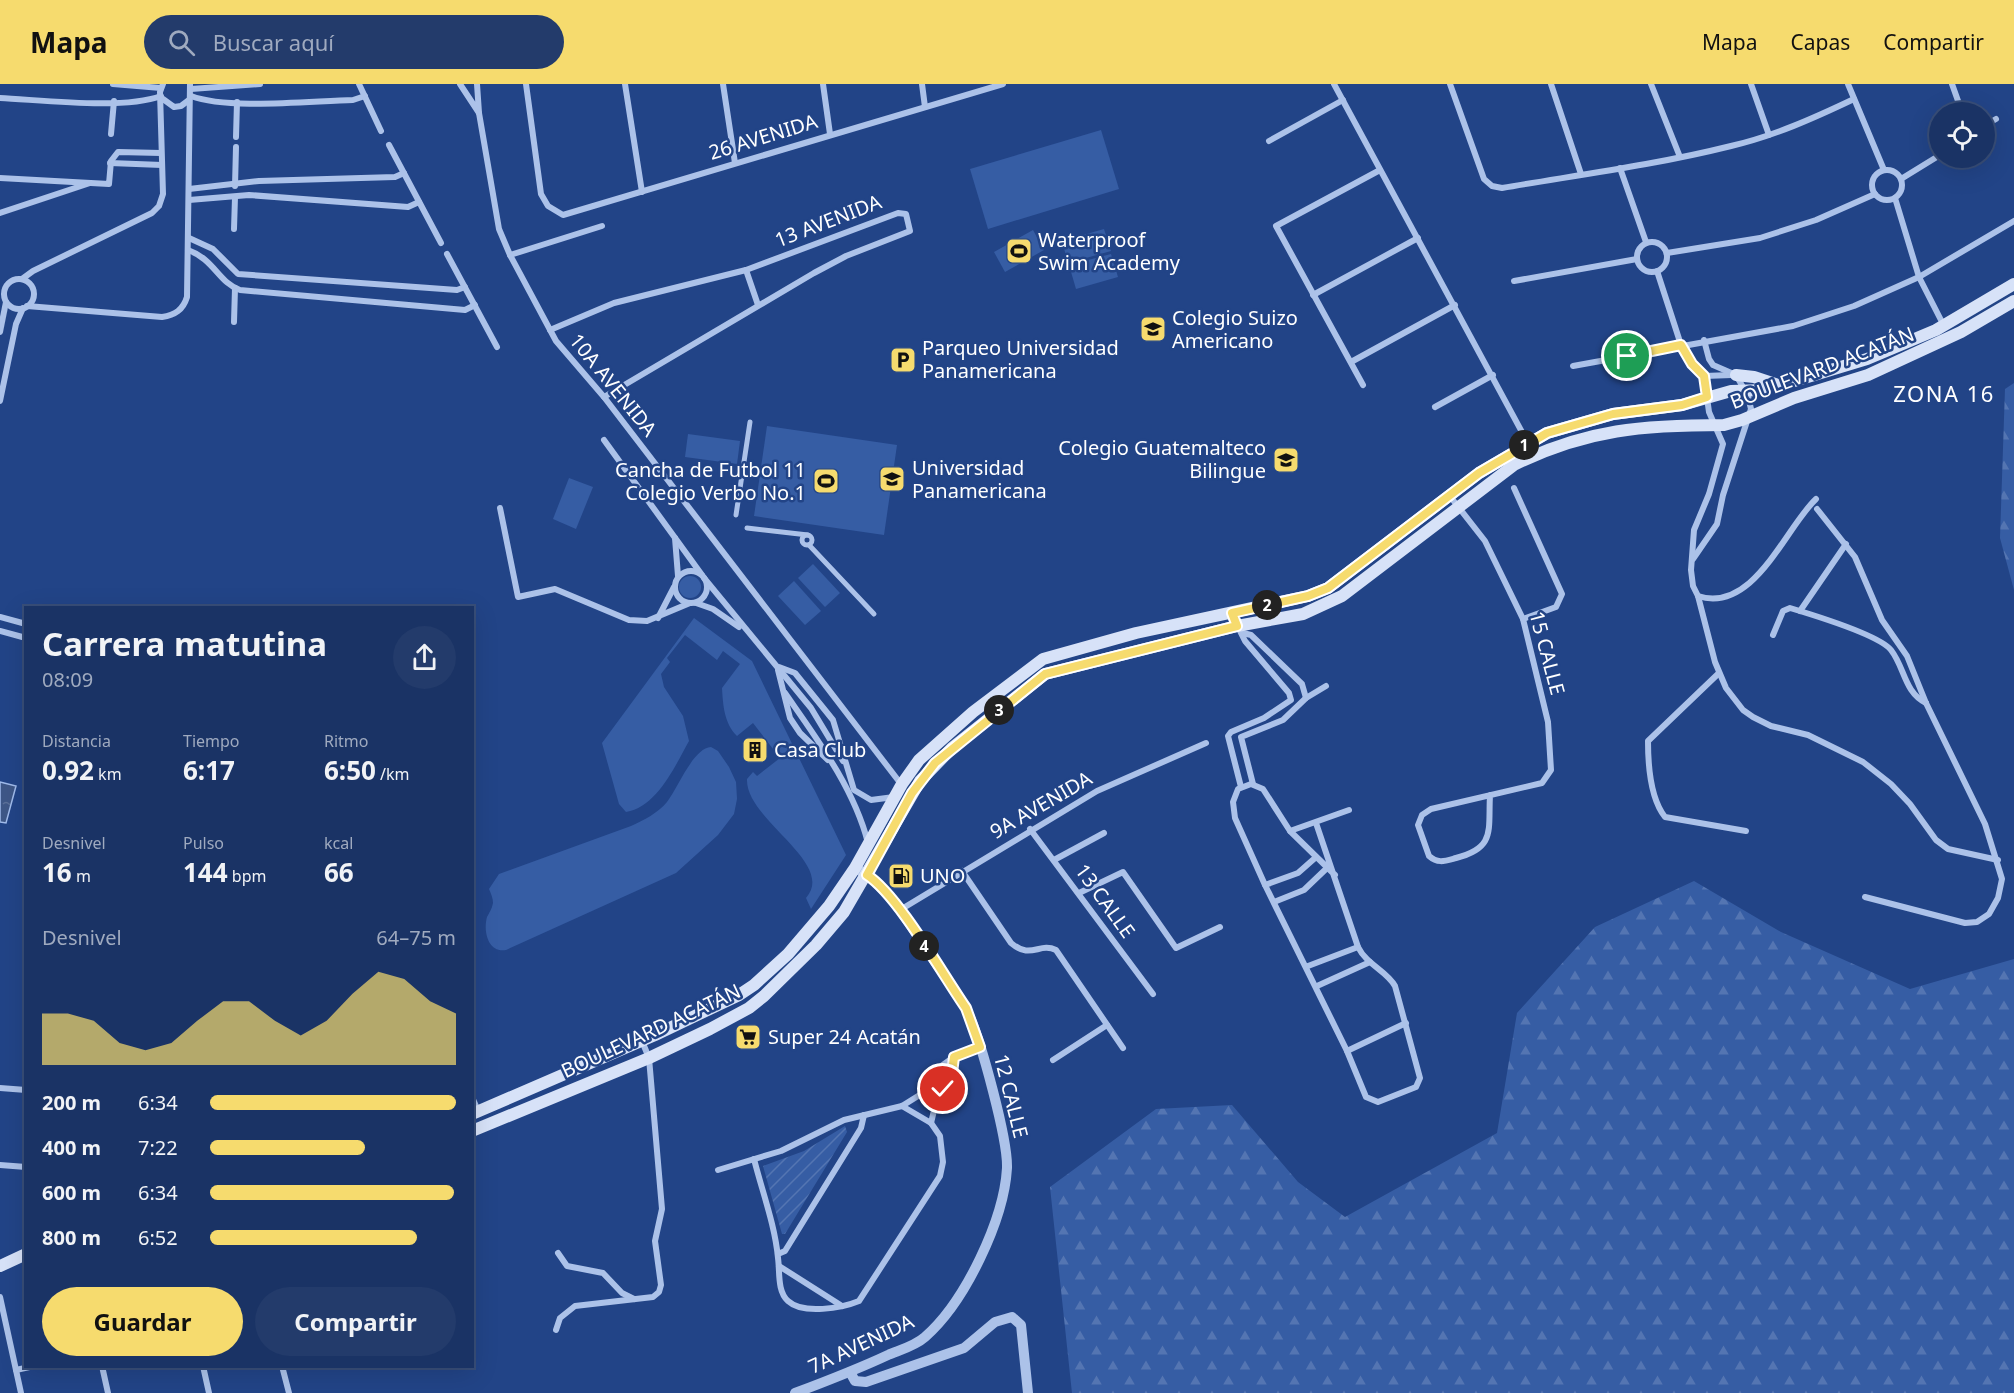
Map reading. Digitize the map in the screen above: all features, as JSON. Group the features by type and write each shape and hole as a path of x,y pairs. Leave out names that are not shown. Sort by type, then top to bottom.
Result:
{"main road":[{"name":"BOULEVARD ACATÁN","path":"475,1113 642,1041 739,995 754,985 808,932 855,868 902,784 919,760 1017,676 1043,659 1136,633 1308,596 1328,588 1449,495 1528,443 1565,425 1613,414 1682,405 1731,392 1765,390 1867,360 1944,326 2014,285"},
{"name":"BOULEVARD ACATÁN","path":"474,1130 649,1058 749,1008 816,945 844,912 912,793 935,763 1045,674 1303,614 1342,596 1459,505 1514,465 1533,455 1615,430 1728,424 1794,398 1868,375 1915,355 2014,301"},
{"path":"1736,375 1754,376 1781,386"},
{"path":"0,1266 24,1255"}],"street":[{"path":"0,332 3,284 22,279 33,271 156,210 162,198 162,86 114,84"},
{"path":"190,89 260,84"},
{"path":"359,84 381,131"},
{"name":"10A AVENIDA","path":"460,84 479,113"},
{"name":"10A AVENIDA","path":"477,84 479,113 499,229 510,255 550,330 902,784"},
{"name":"26 AVENIDA","path":"526,84 541,194 548,206 563,215 1003,84"},
{"path":"626,84 642,192"},
{"path":"723,84 735,163"},
{"path":"823,84 830,134"},
{"path":"922,84 925,107"},
{"path":"1334,84 1493,375 1533,455"},
{"path":"1450,84 1487,183 1502,188 1680,157 1769,135 1810,120 1854,99"},
{"path":"1551,84 1581,174"},
{"path":"1651,84 1680,157"},
{"path":"1751,84 1769,135"},
{"path":"1848,84 1884,170"},
{"path":"1952,84 1958,102"},
{"path":"0,98 114,101 162,97 174,107 184,104 190,89"},
{"path":"190,89 217,102 353,100 365,96"},
{"path":"3,297 12,307 162,317 173,315 186,301 189,238 190,89"},
{"path":"1269,141 1343,100"},
{"path":"111,134 114,101"},
{"path":"236,137 237,102"},
{"path":"388,145 441,243"},
{"path":"235,186 236,147"},
{"path":"0,178 109,184 112,157 121,151 161,153"},
{"path":"1901,179 1929,162"},
{"path":"110,163 162,165"},
{"path":"1620,168 1646,242"},
{"path":"1363,385 1276,226 1380,170"},
{"path":"1884,170 1893,170 1901,179 1902,188 1895,198 1882,200 1875,194 1873,180 1884,170"},
{"path":"189,189 235,186 259,181 394,177 404,173"},
{"path":"0,213 93,182"},
{"path":"1667,254 1760,238 1816,220 1875,194"},
{"path":"189,200 249,195 408,207 419,202"},
{"path":"234,229 235,197"},
{"path":"1895,198 1919,277 1944,326"},
{"name":"13 AVENIDA","path":"550,330 614,303 746,270 898,213 906,214 911,226 905,233 846,256 758,305 604,397"},
{"path":"1573,366 1704,340 1793,326 1854,306 1919,277 2014,221"},
{"path":"510,255 602,226"},
{"path":"189,238 213,249 238,274 457,290 465,287"},
{"path":"1313,295 1418,238"},
{"path":"1646,242 1662,244 1667,254 1664,266 1657,271 1642,268 1637,260 1638,251 1646,242"},
{"path":"188,250 210,262 235,288 465,310 475,305"},
{"path":"447,254 497,347"},
{"path":"1514,281 1637,260"},
{"path":"746,270 758,305"},
{"path":"1657,271 1681,345 1692,364 1704,376 1709,412 1723,444 1709,494 1694,531 1691,570 1693,586 1698,596 1719,673 1732,698 1753,717 1771,726 1808,735 1839,749 1892,784 1936,840 1948,849 1998,860"},
{"path":"0,401 16,324 34,293 29,283 22,279"},
{"path":"234,322 235,288"},
{"path":"1351,362 1455,305"},
{"path":"1693,560 1717,524 1723,495 1751,406 1736,375 1713,365 1704,340"},
{"path":"1435,407 1493,375"},
{"path":"1704,376 1736,375"},
{"path":"736,515 750,422"},
{"path":"604,440 703,577 819,719 843,761"},
{"path":"1514,488 1561,590 1560,601 1556,607 1523,618"},
{"name":"15 CALLE","path":"1449,495 1485,541 1523,618 1548,722 1551,770 1542,783 1431,808 1422,814 1418,825 1429,856 1442,862 1479,850 1487,836 1490,795"},
{"path":"1698,596 1707,599 1720,598 1741,590 1774,557 1805,510 1816,499"},
{"path":"500,508 518,597 555,589 629,620 647,621 692,603 705,593 703,577"},
{"path":"1817,509 1846,544 1887,630 1908,656 1926,703 1985,824 2002,879 1998,898 1989,914 1977,922 1965,923 1865,897"},
{"path":"747,528 808,535 802,541 809,545 874,614"},
{"path":"657,618 678,576 674,535"},
{"path":"1800,611 1846,544"},
{"path":"678,576 692,571 703,577"},
{"path":"675,586 681,600 713,609 745,630"},
{"path":"1773,635 1786,608 1879,640 1891,651 1912,693 1926,703"},
{"path":"1232,613 1245,641 1289,693 1289,704 1232,732 1227,740 1241,787"},
{"path":"0,617 24,623"},
{"path":"1240,629 1251,635 1302,684 1306,698"},
{"path":"1879,640 1887,630"},
{"path":"0,631 24,637"},
{"path":"777,667 787,714 820,754 833,764"},
{"path":"777,667 795,673 833,720 843,761 852,786 859,794 871,800 895,797"},
{"path":"1719,673 1648,741 1651,777 1659,809 1665,817 1746,831"},
{"path":"1253,784 1241,737 1289,715 1306,698 1326,686"},
{"path":"784,693 833,764 864,825 868,843"},
{"path":"1282,708 1289,715"},
{"name":"9A AVENIDA","path":"900,910 1097,790 1206,743"},
{"path":"1316,823 1335,875 1358,947 1370,962 1393,982 1420,1078 1416,1087 1378,1102 1366,1097 1308,966 1265,885 1233,812 1233,798 1241,787 1253,784 1263,789 1290,831 1315,858 1335,875"},
{"path":"1290,831 1349,810"},
{"name":"13 CALLE","path":"1030,829 1153,994"},
{"path":"1054,860 1104,833"},
{"path":"1265,885 1298,873 1315,858"},
{"name":"12 CALLE","path":"855,868 879,883 900,910 966,1008 980,1047 1006,1152 1007,1166 1000,1203 978,1264"},
{"path":"1274,902 1304,890 1327,868"},
{"path":"962,871 1011,943 1027,953 1052,948 1056,950 1123,1048"},
{"path":"1079,893 1123,872 1176,948 1220,927"},
{"path":"1308,966 1358,947"},
{"path":"1317,986 1370,962"},
{"path":"1347,1051 1406,1023"},
{"path":"1053,1060 1107,1025"},
{"path":"556,1330 560,1318 575,1305 634,1300 652,1297 659,1292 661,1285 655,1241 662,1209 662,1196 649,1058 642,1041"},
{"path":"718,1170 781,1151 844,1120 902,1106 926,1091 940,1067 954,1057 980,1047"},
{"path":"931,1123 937,1098 952,1073 954,1057"},
{"path":"0,1088 24,1090"},
{"path":"926,1091 937,1098"},
{"path":"754,1159 778,1254 782,1292 793,1305 804,1308 842,1306 859,1301 940,1176 943,1149 940,1136 931,1123 902,1106"},
{"path":"778,1254 785,1251 861,1128 864,1115"},
{"path":"0,1165 24,1167"},
{"path":"558,1253 567,1266 603,1272 622,1293 634,1300"},
{"name":"7A AVENIDA","path":"795,1393 850,1372 925,1337 946,1314 978,1264"},
{"path":"779,1266 842,1306"},
{"path":"0,1297 21,1393"},
{"path":"850,1372 855,1381 866,1382 964,1348 998,1320 1010,1317 1016,1319 1022,1332 1028,1393"},
{"path":"16,1370 25,1368"},
{"path":"102,1368 108,1393"},
{"path":"203,1368 209,1393"},
{"path":"283,1368 289,1393"}],"green space":[{"path":"1101,130 1119,189 988,229 970,169"},
{"path":"1104,229 1111,251 1068,263 1062,241"},
{"name":"Waterproof Swim Academy","path":"1033,230 1044,250 1005,272 994,252"},
{"path":"1111,254 1118,277 1076,289 1069,265"},
{"path":"2014,383 2014,590 2000,538 2005,389"},
{"name":"Cancha de Futbol 11 Colegio Verbo No.1","path":"767,426 897,445 884,535 754,516"},
{"path":"688,434 740,441 737,464 685,457"},
{"path":"569,478 593,487 576,529 553,519"},
{"path":"813,564 840,593 825,607 798,578"},
{"path":"690,576 698,579 701,587 698,595 690,598 682,595 679,587 682,579"},
{"path":"794,581 821,611 805,625 778,596"},
{"path":"694,618 752,661 846,855 811,909 806,898 812,885 810,870 760,810 750,794 747,779 753,772 757,776 780,758 753,723 737,736 729,725 722,688 740,664 723,651 717,660 685,635 667,658 670,662 661,674 664,687 683,716 689,741 656,794 637,809 626,812 619,804 602,743"},
{"path":"711,747 718,751 736,782 737,799 734,814 718,835 676,873 506,950 500,950 491,945 486,928 487,917 493,903 489,889 499,874 631,826 650,816 667,802 698,754"},
{"path":"1694,881 1781,932 1910,989 2014,959 2014,1393 1072,1393 1050,1187 1156,1109 1232,1105 1298,1182 1345,1217 1497,1133 1517,1013 1595,927"},
{"path":"845,1126 847,1132 785,1234 782,1234 763,1166 804,1151"}],"water":[{"path":"0,782 16,786 6,823 0,822"}],"place":[{"name":"Waterproof Swim Academy","path":"1019,251"},
{"name":"Colegio Suizo Americano","path":"1153,329"},
{"name":"Parqueo Universidad Panamericana","path":"903,360"},
{"name":"Colegio Guatemalteco Bilingue","path":"1286,460"},
{"name":"Universidad Panamericana","path":"892,479"},
{"name":"Cancha de Futbol 11 Colegio Verbo No.1","path":"826,481"},
{"name":"Casa Club","path":"755,750"},
{"name":"UNO","path":"901,876"},
{"name":"Super 24 Acatán","path":"748,1037"}],"district":[{"name":"ZONA 16","path":"1944,394"}],"route":[{"path":"943,1089 952,1073 954,1057 980,1047 973,1023 966,1008 900,910 879,883 867,875 912,793 935,763 1045,674 1066,666 1237,626 1232,613 1308,596 1328,588 1479,473 1547,433 1565,425 1613,414 1682,405 1707,397 1704,376 1692,364 1681,345 1627,356"}]}
